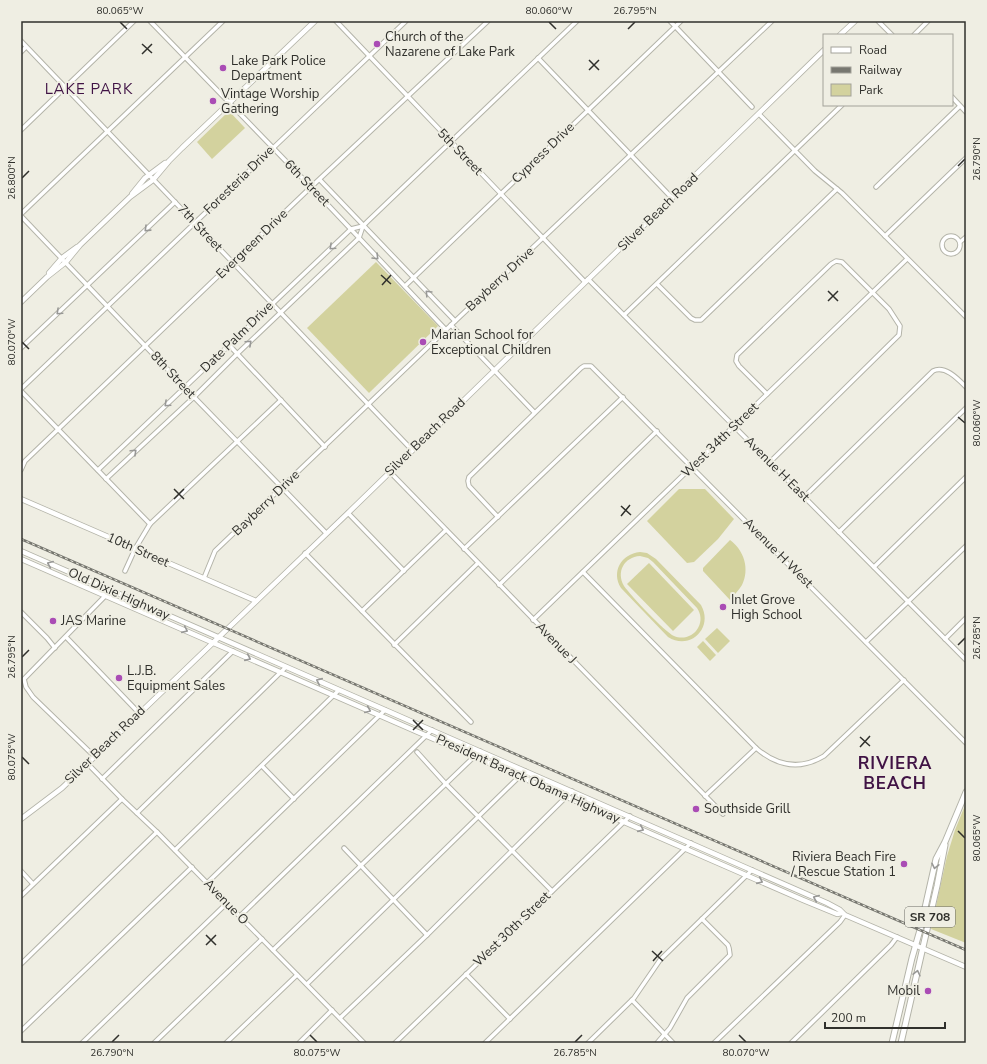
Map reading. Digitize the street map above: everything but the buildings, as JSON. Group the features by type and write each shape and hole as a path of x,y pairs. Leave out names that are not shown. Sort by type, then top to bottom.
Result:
{"main road":[{"path":"130,197 137,186 168,161 315,21"},
{"path":"841,34 855,21"},
{"name":"Silver Beach Road","path":"21,819 62,788 305,552 348,513 493,370 587,281 823,51"},
{"path":"21,302 47,277 54,266 64,260 130,197 154,180 168,161"},
{"name":"10th Street","path":"21,499 256,601"},
{"name":"Old Dixie Highway","path":"21,551 218,638"},
{"name":"Old Dixie Highway","path":"21,559 213,642"},
{"name":"President Barack Obama Highway","path":"218,638 630,816 827,903 844,914 897,938 966,967"},
{"name":"President Barack Obama Highway","path":"213,642 280,673 427,735 686,849 837,914 844,914"},
{"name":"SR 708","path":"892,1043 936,859 945,842 966,792"},
{"name":"SR 708","path":"901,1043 938,886 945,842"}],"street":[{"path":"21,130 134,21"},
{"name":"6th Street","path":"150,21 351,229 446,330"},
{"path":"21,215 223,21"},
{"name":"5th Street","path":"336,21 543,238 587,281"},
{"name":"Foresteria Drive","path":"21,390 406,21"},
{"name":"Evergreen Drive","path":"21,470 25,461 58,429 488,21"},
{"name":"Date Palm Drive","path":"106,479 194,397 359,238 363,226 577,21"},
{"path":"670,21 752,107"},
{"name":"Cypress Drive","path":"405,286 681,21"},
{"name":"Bayberry Drive","path":"204,578 215,551 630,154 772,21"},
{"path":"878,21 891,34"},
{"path":"915,34 928,21"},
{"name":"7th Street","path":"21,41 412,450"},
{"path":"21,52 26,47"},
{"path":"538,58 672,198"},
{"path":"953,98 966,112"},
{"path":"624,315 841,106"},
{"path":"876,187 960,106"},
{"path":"759,114 814,171 837,189 966,318"},
{"path":"885,236 966,158"},
{"name":"6th Street","path":"320,180 455,321"},
{"path":"657,284 691,318 701,320 837,189"},
{"path":"21,348 175,202"},
{"name":"8th Street","path":"21,215 185,388 326,533"},
{"name":"Date Palm Drive","path":"98,470 351,229 363,226"},
{"path":"948,237 957,238 960,242 960,249 955,254 947,253 943,249 944,240 948,237"},
{"path":"960,242 966,237"},
{"name":"West 34th Street","path":"533,620 907,259"},
{"path":"767,394 739,366 736,361 737,355 831,264 839,261 844,264 889,309 900,329 900,335 770,462"},
{"name":"Avenue H East","path":"587,281 624,315 966,660"},
{"path":"451,325 534,412 469,477 469,486 498,517"},
{"path":"229,345 325,446"},
{"name":"Avenue H West","path":"534,412 581,368 588,365 594,368 966,743"},
{"path":"804,497 933,371 938,369 944,370 957,378 966,387"},
{"path":"21,390 150,524"},
{"path":"464,549 623,397"},
{"path":"125,571 135,548 150,524 280,400"},
{"path":"839,532 966,408"},
{"path":"499,585 657,431"},
{"name":"Avenue J","path":"390,472 723,814"},
{"path":"874,567 966,477"},
{"path":"348,513 404,571"},
{"path":"362,611 446,530"},
{"path":"866,642 966,546"},
{"path":"305,552 394,645 471,722"},
{"path":"394,645 478,563"},
{"path":"583,572 756,748 769,758 785,764 799,765 818,760 830,752 904,680"},
{"path":"94,756 33,697 26,687 24,679 111,590"},
{"path":"21,612 55,648"},
{"path":"945,638 966,618"},
{"path":"66,637 139,712"},
{"path":"102,779 233,651"},
{"path":"136,813 286,667"},
{"path":"175,850 339,690"},
{"path":"207,883 385,710"},
{"path":"240,916 432,730"},
{"path":"705,796 756,748"},
{"path":"273,950 480,751"},
{"path":"417,752 552,891"},
{"name":"Avenue O","path":"87,763 192,867 364,1043"},
{"path":"262,766 294,799"},
{"path":"307,984 525,771"},
{"path":"340,1018 427,936 511,850 572,791"},
{"path":"21,896 122,799"},
{"name":"West 30th Street","path":"395,1043 630,816"},
{"path":"21,964 157,832"},
{"path":"485,1043 691,843"},
{"path":"344,848 427,936"},
{"path":"21,1031 192,867"},
{"path":"588,1043 640,991 652,970 660,960 752,870"},
{"path":"21,871 34,884"},
{"path":"82,1043 227,903"},
{"path":"714,1043 840,922 844,914"},
{"path":"656,1043 675,1020 687,998 730,955 728,945 702,919"},
{"path":"791,1043 897,938"},
{"path":"154,1043 262,939"},
{"path":"466,974 510,1019"},
{"path":"226,1043 297,975"},
{"path":"632,1000 673,1043"},
{"path":"299,1043 332,1010"}],"green space":[{"path":"229,111 245,128 212,159 197,142"},
{"path":"376,262 438,326 369,393 307,328"},
{"path":"679,489 705,489 734,519 718,539 694,562 687,563 647,521"},
{"path":"730,540 742,554 745,573 742,585 730,600 703,571 703,568"},
{"path":"633,553 647,553 656,559 701,605 704,614 704,622 698,635 692,639 684,641 676,641 668,637 621,588 617,576 618,570 623,560","holes":["640,556 648,558 697,608 700,615 700,623 696,631 691,635 681,638 674,636 663,628 624,586 621,571 626,562 634,557"]},
{"path":"649,563 694,610 673,631 627,584"},
{"path":"717,628 730,641 718,653 705,639"},
{"path":"703,641 716,655 710,661 697,647"},
{"path":"966,803 966,943 931,929 947,856 955,830"}],"railway":[{"path":"21,539 966,950"}],"place":[{"name":"Church of the Nazarene of Lake Park","path":"377,44"},
{"name":"Lake Park Police Department","path":"223,68"},
{"name":"Vintage Worship Gathering","path":"213,101"},
{"name":"Marian School for Exceptional Children","path":"423,342"},
{"name":"Inlet Grove High School","path":"723,607"},
{"name":"JAS Marine","path":"53,621"},
{"name":"L.J.B. Equipment Sales","path":"119,678"},
{"name":"Southside Grill","path":"696,809"},
{"name":"Riviera Beach Fire / Rescue Station 1","path":"904,864"},
{"name":"Mobil","path":"928,991"}],"district":[{"name":"LAKE PARK","path":"89,89"},
{"name":"RIVIERA BEACH","path":"895,773"}]}
